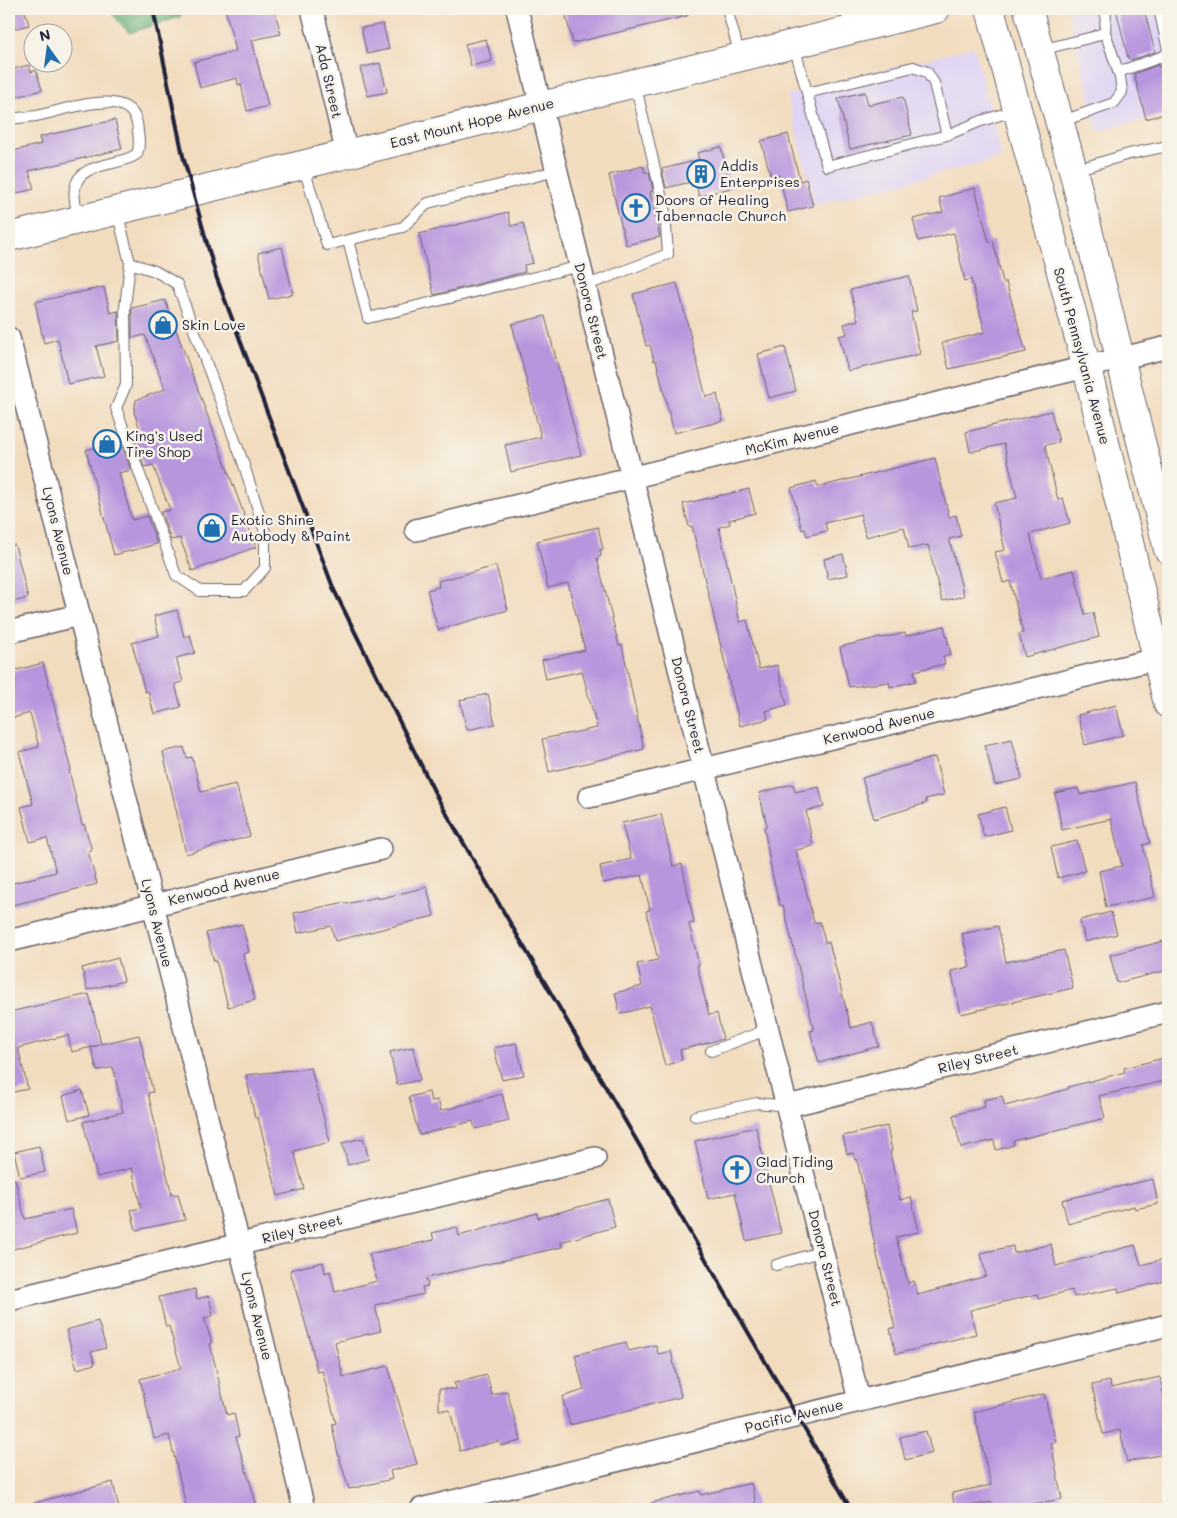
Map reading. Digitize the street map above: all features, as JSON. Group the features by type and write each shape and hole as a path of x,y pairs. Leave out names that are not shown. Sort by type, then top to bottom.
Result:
{"main road":[{"name":"East Mount Hope Avenue","path":"9,237 740,58 793,44 848,19 936,9"},
{"name":"South Pennsylvania Avenue","path":"990,9 1087,368 1162,657 1168,704"},
{"path":"1028,9 1073,170 1168,549"}],"street":[{"name":"Ada Street","path":"312,9 347,154"},
{"name":"Donora Street","path":"517,9 859,1400"},
{"name":"Lyons Avenue","path":"9,338 15,388 79,615 239,1244 304,1509"},
{"name":"McKim Avenue","path":"416,530 1168,348"},
{"path":"9,632 79,615"},
{"name":"Kenwood Avenue","path":"589,797 1162,657"},
{"name":"Kenwood Avenue","path":"9,941 381,849"},
{"name":"Riley Street","path":"788,1106 1168,1012"},
{"name":"Riley Street","path":"9,1300 595,1158"},
{"name":"Pacific Avenue","path":"421,1509 1168,1325"}],"lane":[{"path":"727,9 740,58"},
{"path":"1059,122 1114,103 1122,92 1118,72 1105,32 1106,9"},
{"path":"1118,72 1164,56 1168,51 1159,9"},
{"path":"1039,50 1093,37 1105,32"},
{"path":"793,44 827,166 947,135 981,121 1016,110"},
{"path":"807,93 914,67 927,72 934,83 947,135"},
{"path":"348,240 368,318 582,276 668,254 665,212 635,83"},
{"path":"9,119 95,103 116,103 126,107 134,114 138,126 138,154 122,163 95,167 83,174 75,187 78,220"},
{"path":"1073,170 1128,154 1168,146"},
{"path":"302,164 327,245 403,227 428,203 556,171"},
{"path":"116,210 130,263 125,308 126,385 116,408 176,575 200,591 244,591 265,568 265,532 243,462 177,284 155,271 130,263"},
{"path":"711,1051 768,1029"},
{"path":"695,1116 757,1103 788,1106"},
{"path":"776,1265 823,1251"}],"shaded area":[{"path":"1077,9 1168,9 1168,114 1098,131 1068,11"},
{"path":"974,47 1002,158 815,205 787,95"}],"green space":[{"path":"108,9 182,9 180,17 129,33"}],"building":[{"path":"9,9 24,9 28,22 22,22 22,27 9,30"},
{"path":"225,9 274,9 281,34 252,40 268,106 247,111 241,84 238,85 237,78 200,88 194,62 236,51"},
{"path":"564,9 686,9 687,16 573,43"},
{"path":"1116,9 1144,9 1155,52 1131,60 1128,58"},
{"path":"383,24 389,49 367,54 361,28"},
{"path":"486,39 492,61 471,66 465,44"},
{"path":"380,63 387,92 368,96 360,68"},
{"path":"1158,65 1159,67 1168,65 1168,113 1146,119 1134,74"},
{"path":"22,67 22,72 37,72 42,90 9,99 9,70"},
{"path":"865,92 868,105 903,97 912,135 850,149 838,98"},
{"path":"115,120 122,149 29,171 34,189 9,195 9,152 41,144 39,137"},
{"path":"788,134 800,181 806,179 813,206 788,212 779,175 771,177 761,141"},
{"name":"Addis Enterprises","path":"721,147 731,188 699,196 695,181 666,188 662,169 699,160 697,153"},
{"name":"Doors of Healing Tabernacle Church","path":"643,166 645,173 649,172 653,191 650,192 660,237 626,245 609,175"},
{"path":"975,188 989,242 993,241 1003,282 1006,282 1026,352 949,369 942,343 985,332 971,279 965,281 954,233 918,241 913,219 943,212 939,198"},
{"path":"508,212 511,226 523,223 533,263 524,265 525,272 434,295 419,234"},
{"path":"282,247 293,294 269,299 258,253"},
{"path":"909,276 917,311 911,312 920,354 848,371 839,336 847,334 844,324 858,320 850,290"},
{"path":"677,283 706,397 717,394 723,421 674,433 656,360 654,361 650,345 646,346 633,294"},
{"path":"104,287 110,313 118,311 119,341 96,346 104,376 68,384 58,339 44,343 35,302"},
{"path":"165,300 256,547 192,571 180,538 171,540 161,512 170,510 153,465 144,467 134,437 142,435 134,412 136,400 165,389 145,335 132,338 132,308"},
{"path":"545,316 581,455 511,472 505,445 541,437 512,324"},
{"path":"785,347 796,391 769,398 758,354"},
{"path":"1051,411 1059,442 1045,445 1058,500 1063,498 1070,523 1030,534 1041,578 1074,570 1085,615 1093,613 1099,637 1025,657 1019,634 1023,633 1010,581 1003,583 995,552 1005,550 994,503 1017,498 1004,444 970,452 966,432"},
{"path":"120,441 131,470 119,473 132,520 147,516 157,544 114,555 86,450"},
{"path":"935,458 949,517 956,515 961,536 949,539 964,596 942,601 928,545 909,549 904,527 866,537 860,514 825,523 827,531 807,536 805,529 802,530 791,488 816,481 818,487"},
{"path":"749,489 755,513 729,520 730,524 719,527 740,622 747,620 759,669 777,665 787,705 766,711 768,719 740,726 692,526 689,527 683,504"},
{"path":"598,527 603,549 600,550 601,556 597,558 619,646 622,645 644,749 549,772 542,739 597,728 582,671 546,679 542,660 585,650 568,583 548,588 537,541"},
{"path":"15,545 28,598 9,603 9,546"},
{"path":"843,554 848,575 828,579 824,559"},
{"path":"496,566 508,610 438,630 427,590 439,587 438,581"},
{"path":"177,610 184,637 190,635 195,653 176,658 183,682 175,684 181,707 154,714 148,691 145,692 132,643 159,636 154,616"},
{"path":"944,626 951,654 943,656 945,664 914,671 916,681 890,687 889,682 849,687 840,647 905,633 906,636"},
{"path":"43,663 71,770 69,770 82,825 84,824 92,850 88,851 97,884 9,906 9,884 56,872 47,838 30,842 21,807 33,804 19,752 39,747 30,713 9,719 9,672"},
{"path":"488,694 495,724 467,730 460,700"},
{"path":"1116,705 1123,735 1085,745 1078,715"},
{"path":"1012,739 1022,779 995,785 985,745"},
{"path":"184,747 187,758 192,757 201,792 236,784 250,836 186,854 163,752"},
{"path":"935,757 944,795 925,799 927,803 874,819 862,778"},
{"path":"1135,782 1150,843 1143,845 1155,897 1106,907 1099,871 1122,866 1111,819 1062,830 1055,793 1078,788 1080,795"},
{"path":"793,784 795,792 819,787 824,807 806,811 813,846 796,850 814,923 820,922 825,942 829,942 851,1028 872,1022 879,1046 819,1063 810,1031 814,1030 783,905 780,906 772,873 764,827 767,826 759,793"},
{"path":"1005,807 1011,830 984,837 978,814"},
{"path":"661,814 673,866 682,864 694,923 689,924 709,1015 717,1013 723,1039 680,1050 682,1060 665,1066 650,1006 620,1014 615,993 642,986 637,964 658,960 646,911 650,910 642,875 603,883 600,866 631,859 622,823"},
{"path":"1077,841 1085,871 1058,878 1051,847"},
{"path":"427,887 434,916 335,941 331,926 298,933 294,913 345,902 346,904 377,897 378,899"},
{"path":"1111,912 1117,934 1085,942 1080,920"},
{"path":"242,924 249,952 243,954 255,1000 228,1007 216,960 214,961 206,933"},
{"path":"998,926 1006,962 1064,950 1073,988 961,1014 951,971 970,967 962,934"},
{"path":"1168,940 1168,970 1117,983 1110,955"},
{"path":"118,958 124,981 87,990 82,968"},
{"path":"89,994 101,1044 139,1035 153,1092 148,1093 172,1195 178,1194 185,1220 136,1230 131,1210 141,1208 132,1168 97,1177 83,1122 123,1112 113,1067 97,1071 91,1047 72,1052 68,1035 18,1048 28,1089 9,1093 9,1012"},
{"path":"516,1043 524,1075 502,1080 494,1048"},
{"path":"413,1047 420,1080 397,1085 390,1052"},
{"path":"1168,1057 1168,1080 1099,1096 1105,1118 1013,1141 1014,1145 996,1150 994,1140 961,1148 953,1115 985,1107 984,1100 1002,1096 1005,1106 1125,1072 1124,1068"},
{"path":"311,1068 330,1142 294,1151 304,1189 278,1196 258,1118 255,1118 246,1075"},
{"path":"82,1090 89,1115 69,1120 63,1096"},
{"path":"429,1092 431,1101 438,1100 441,1111 502,1094 509,1121 475,1129 473,1121 419,1135 409,1097"},
{"path":"887,1126 892,1151 890,1152 900,1200 911,1197 919,1232 896,1237 908,1283 914,1281 918,1295 986,1276 981,1253 1013,1246 1014,1253 1051,1244 1056,1266 1135,1245 1141,1265 1168,1258 1168,1280 1119,1293 1118,1288 1074,1297 1072,1290 1038,1299 1037,1294 970,1310 976,1334 896,1354 890,1329 895,1327 877,1255 857,1159 855,1160 853,1153 847,1154 843,1136"},
{"path":"756,1127 781,1233 746,1241 735,1193 708,1199 695,1141"},
{"path":"363,1138 369,1159 348,1165 342,1143"},
{"path":"39,1146 45,1172 20,1177 14,1152"},
{"path":"9,1179 15,1179 25,1219 71,1209 77,1233 9,1250"},
{"path":"1153,1179 1158,1204 1135,1209 1134,1206 1068,1224 1062,1200"},
{"path":"608,1199 615,1227 561,1242 562,1247 426,1278 428,1286 422,1287 424,1294 375,1305 381,1331 335,1342 343,1377 388,1366 417,1464 390,1471 392,1479 349,1489 337,1450 332,1424 336,1423 322,1371 317,1372 311,1343 290,1270 323,1262 325,1273 330,1271 335,1292 377,1281 369,1254 434,1240 432,1233 457,1227 459,1236 537,1213 538,1218"},
{"path":"195,1289 197,1299 209,1296 213,1316 204,1318 212,1343 210,1344 227,1415 234,1413 239,1436 236,1437 258,1509 187,1509 169,1435 154,1439 140,1379 181,1368 169,1326 166,1327 159,1297"},
{"path":"98,1321 106,1348 91,1352 95,1364 77,1369 66,1330"},
{"path":"626,1342 628,1351 656,1345 658,1354 671,1351 681,1397 570,1425 562,1397 584,1390 575,1355"},
{"path":"487,1375 492,1395 507,1391 521,1441 501,1446 499,1441 460,1451 450,1410 439,1410 439,1389 457,1389 454,1383"},
{"path":"1160,1377 1168,1416 1168,1453 1127,1462 1120,1430 1103,1434 1092,1385 1110,1381 1111,1388"},
{"path":"1044,1394 1056,1442 1051,1443 1062,1499 1006,1509 993,1509 992,1502 955,1509 952,1493 991,1485 974,1412"},
{"path":"926,1431 932,1453 905,1460 900,1437"},
{"path":"113,1482 119,1509 35,1509 34,1503"},
{"path":"751,1483 757,1509 652,1509 651,1503 700,1491 701,1495"}],"railway":[{"path":"153,9 183,156 216,276 334,590 438,799 851,1509"}],"place":[{"name":"Addis Enterprises","path":"701,174"},
{"name":"Doors of Healing Tabernacle Church","path":"636,208"},
{"name":"Skin Love","path":"163,325"},
{"name":"King's Used Tire Shop","path":"107,444"},
{"name":"Exotic Shine Autobody & Paint","path":"212,528"},
{"name":"Glad Tiding Church","path":"737,1170"}]}
